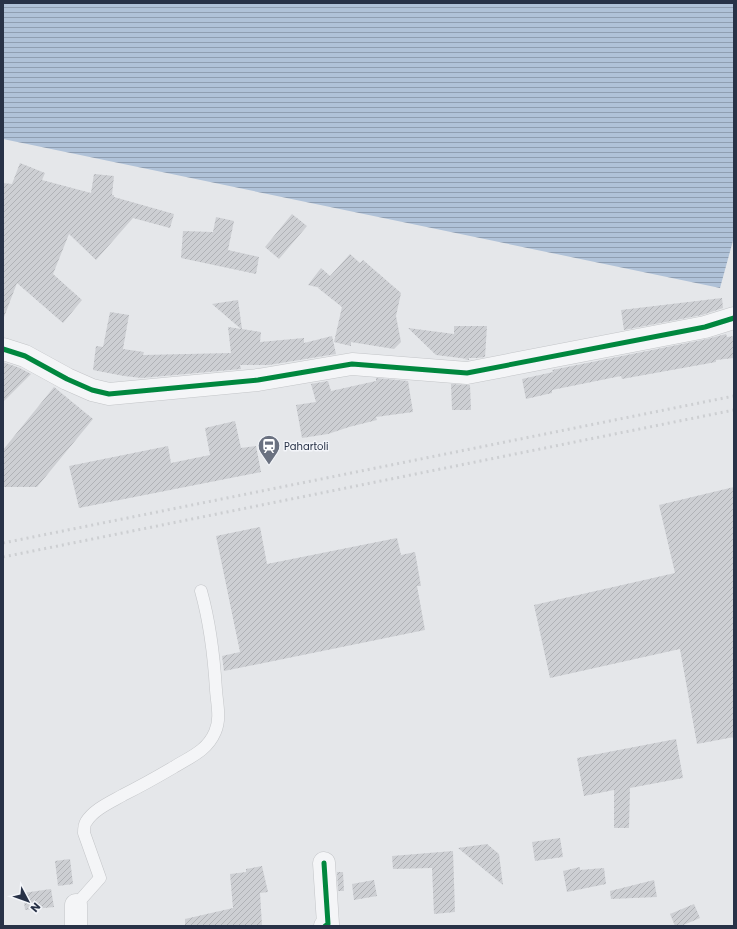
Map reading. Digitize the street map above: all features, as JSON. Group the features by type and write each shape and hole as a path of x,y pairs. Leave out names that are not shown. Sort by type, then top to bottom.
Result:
{"street":[{"path":"3,349 25,356 67,380 92,390 109,394 258,380 352,364 467,373 705,327 734,318"},
{"path":"324,863 328,924 325,926"}],"lane":[{"path":"76,916 100,878 84,834 86,822 106,804 196,755 208,744 216,731 219,710 216,674 213,650 201,591"}],"water":[{"path":"3,3 734,3 734,237 720,288 3,139"}],"building":[{"path":"20,163 45,173 42,180 91,193 94,174 114,176 112,195 114,195 114,197 174,214 170,228 133,218 96,260 69,234 53,274 82,300 63,323 17,283 4,317 3,316 3,183 12,184"},
{"path":"292,214 307,226 279,259 265,247"},
{"path":"216,217 234,221 228,250 259,257 256,274 181,258 183,231 213,232"},
{"path":"350,254 360,263 363,260 401,293 396,316 401,342 394,349 351,342 351,346 334,342 342,307 318,288 321,288 308,285 321,268 330,276"},
{"path":"722,298 723,308 702,315 624,330 621,310"},
{"path":"238,300 242,329 261,332 260,342 304,338 304,343 332,336 336,354 269,365 240,365 241,369 142,378 93,370 96,346 103,347 110,312 129,315 123,349 144,352 143,355 231,353 228,327 241,329 212,304"},
{"path":"454,326 487,326 485,357 469,358 469,360 464,360 468,359 436,355 408,328 454,334"},
{"path":"726,334 727,337 734,336 734,358 716,360 716,362 622,379 621,376 552,390 552,393 526,399 522,379 553,372 552,370"},
{"path":"3,362 31,374 3,402"},
{"path":"376,378 408,381 413,412 376,417 377,420 328,434 302,438 296,405 316,402 311,384 328,381 331,391 376,381"},
{"path":"451,384 470,385 471,410 452,410"},
{"path":"54,387 93,419 37,487 3,487 3,450"},
{"path":"235,421 241,448 256,446 261,472 79,508 69,466 168,446 171,463 210,455 205,428"},
{"path":"734,487 734,737 697,744 680,649 550,678 534,605 675,573 659,505"},
{"path":"260,527 267,564 397,538 401,555 415,552 421,586 417,586 425,630 224,671 222,656 240,652 216,536"},
{"path":"676,739 683,778 630,788 629,828 614,828 614,790 584,796 577,758"},
{"path":"560,838 563,857 535,861 532,842"},
{"path":"487,844 499,854 503,885 458,848"},
{"path":"453,851 455,912 434,914 432,868 393,869 392,856"},
{"path":"70,859 73,884 58,886 55,861"},
{"path":"262,866 268,892 260,893 262,926 185,926 185,919 233,908 230,874 246,872 246,869"},
{"path":"580,867 580,870 604,868 606,884 567,892 563,871"},
{"path":"337,872 343,872 344,891 338,891"},
{"path":"374,880 377,896 354,900 352,884"},
{"path":"654,880 657,897 611,899 610,891"},
{"path":"51,889 54,907 25,910 23,893"},
{"path":"694,904 700,918 681,926 675,926 670,914"}],"railway":[{"path":"3,543 734,396"},
{"path":"3,557 734,410"}],"cycle path":[{"path":"3,349 25,356 67,379 92,390 109,394 258,380 352,364 467,373 705,327 734,318"},
{"path":"324,863 328,924 325,926"}],"place":[{"name":"Pahartoli","path":"269,466"}]}
